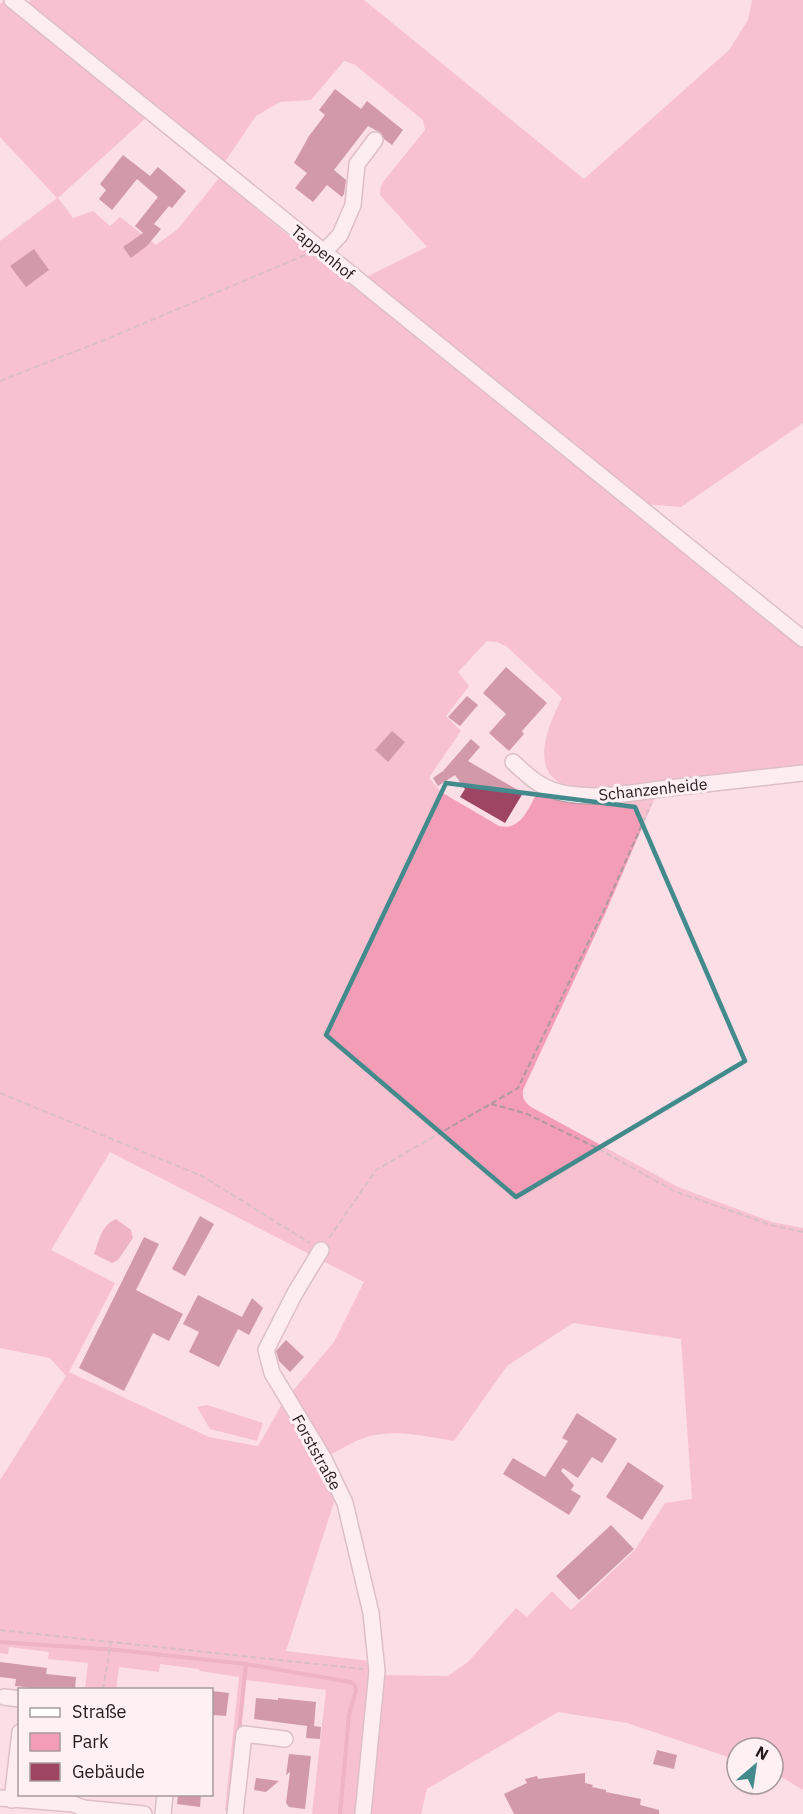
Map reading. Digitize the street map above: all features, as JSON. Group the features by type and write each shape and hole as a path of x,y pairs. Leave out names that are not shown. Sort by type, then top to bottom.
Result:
{"street":[{"name":"Tappenhof","path":"12,0 803,639"},
{"path":"321,251 340,234 353,205 357,164 375,140"},
{"name":"Schanzenheide","path":"513,762 533,782 567,794 619,794 803,773"},
{"name":"Forststraße","path":"321,1250 295,1293 266,1350 272,1373 324,1459 345,1503 371,1613 377,1671 363,1814"},
{"path":"4,1697 18,1699"},
{"path":"235,1814 244,1734 285,1739"},
{"path":"18,1742 6,1799 73,1804 84,1811 144,1814"},
{"path":"163,1814 165,1796"}],"path":[{"path":"0,381 321,251"},
{"path":"0,1093 201,1176 321,1250 376,1170 518,1088 604,910 657,790"},
{"path":"491,1104 525,1113 595,1147 675,1191 771,1226 803,1232"},
{"path":"0,1630 377,1671"},
{"path":"103,1688 111,1642"}],"highlighted area":[{"path":"446,783 635,807 745,1061 516,1197 326,1035"}],"green space":[{"path":"31,0 364,0 584,179 729,50 748,20 752,0 803,0 803,423 681,507 644,504 366,277 427,247 380,195 383,182 425,130 423,120 354,64 344,61 311,100 280,102 256,116 224,163 27,4"},
{"path":"3,2 147,117 58,198 73,218 93,211 110,226 120,217 156,245 178,229 219,178 623,505 803,647 803,769 591,790 567,786 555,779 544,759 547,734 562,698 506,646 487,641 458,672 469,686 446,716 461,731 430,779 441,792 499,826 507,827 523,817 537,793 560,799 656,795 605,914 523,1090 523,1096 531,1107 678,1187 772,1222 803,1228 803,1790 785,1779 785,1736 725,1736 725,1756 627,1723 558,1712 427,1789 421,1814 368,1814 385,1675 448,1676 468,1662 516,1608 527,1617 552,1591 571,1610 635,1550 665,1503 692,1499 681,1339 573,1323 507,1366 454,1441 394,1433 375,1435 363,1438 328,1456 291,1393 334,1342 364,1282 110,1152 51,1250 115,1283 69,1372 209,1437 258,1446 281,1406 305,1438 335,1499 286,1651 370,1661 359,1814 312,1814 326,1690 246,1680 230,1811 225,1810 239,1677 160,1664 159,1672 119,1667 116,1688 85,1688 88,1663 48,1659 49,1652 9,1647 8,1654 0,1653 0,1480 66,1376 50,1358 0,1348 0,241 57,198 0,137 0,4"},
{"path":"207,1405 263,1423 257,1441 210,1429 197,1407"}],"shaded area":[{"path":"116,1219 131,1230 133,1238 118,1260 112,1263 94,1254 104,1229"}],"building":[{"path":"335,89 361,109 367,101 403,130 392,145 384,139 381,133 368,126 334,170 346,180 342,197 327,185 313,202 295,188 307,173 294,163 309,136 325,115 319,110"},
{"path":"123,155 150,176 158,167 186,191 154,224 161,229 147,246 131,258 123,247 143,233 135,226 158,197 137,179 112,210 99,199 106,190 100,184"},
{"path":"34,249 49,270 26,287 10,266"},
{"path":"506,667 547,703 522,731 524,734 509,751 489,733 506,714 483,693"},
{"path":"467,696 478,705 460,726 448,717"},
{"path":"392,731 405,742 388,762 375,750"},
{"path":"471,739 480,747 468,761 523,793 505,823 460,797 465,789 455,775 438,786 433,778 443,771"},
{"path":"200,1216 214,1224 185,1276 172,1269"},
{"path":"144,1237 159,1244 136,1290 183,1314 169,1341 153,1333 124,1391 79,1368"},
{"path":"198,1295 242,1317 252,1298 263,1308 249,1335 238,1329 219,1367 189,1352 199,1332 183,1324"},
{"path":"286,1340 304,1357 290,1372 279,1361 276,1351"},
{"path":"577,1413 617,1439 602,1463 592,1457 578,1478 563,1468 561,1471 574,1485 571,1490 581,1496 569,1515 503,1474 513,1458 545,1477 568,1441 562,1438"},
{"path":"628,1462 664,1486 642,1520 606,1497"},
{"path":"611,1525 634,1549 579,1600 556,1576"},
{"path":"0,1662 47,1668 46,1674 76,1677 75,1688 34,1688 15,1686 16,1679 0,1677"},
{"path":"213,1691 229,1693 226,1716 213,1715"},
{"path":"256,1698 316,1702 314,1726 321,1727 320,1739 306,1738 307,1726 254,1719"},
{"path":"657,1750 677,1755 674,1769 653,1764"},
{"path":"289,1754 311,1756 305,1809 289,1807 286,1803 290,1772 286,1775"},
{"path":"585,1773 585,1783 593,1785 592,1787 641,1799 640,1805 659,1810 659,1814 514,1814 504,1794 527,1783 525,1779"},
{"path":"256,1778 279,1781 266,1792 254,1790"},
{"path":"178,1796 201,1796 200,1807 177,1804"}],"waterway":[{"path":"0,1642 118,1650 246,1664 350,1682 355,1685 356,1690 349,1715 340,1814"},
{"path":"239,1732 246,1664"}]}
